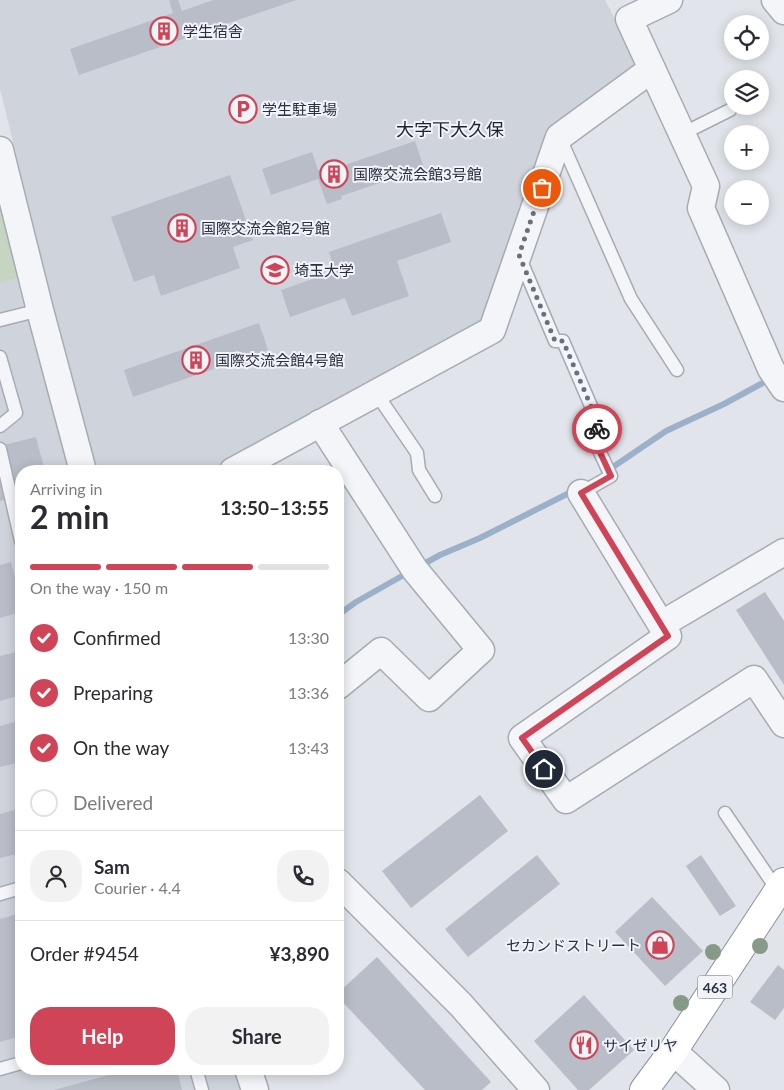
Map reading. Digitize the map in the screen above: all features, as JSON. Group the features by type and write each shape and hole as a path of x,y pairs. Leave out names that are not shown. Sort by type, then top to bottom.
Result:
{"highway":[{"name":"463","path":"644,1090 673,1051 781,886"}],"street":[{"path":"669,0 630,19 706,186 701,208 771,369 784,388"},
{"path":"775,0 784,12"},
{"path":"244,465 492,330 559,137 652,69"},
{"path":"0,150 80,465"},
{"path":"320,423 415,570 481,650 429,698 381,651 344,681"},
{"path":"581,493 668,636 522,738 566,800 754,678 784,724"},
{"path":"662,624 784,552"},
{"path":"344,888 461,1005 536,1090"},
{"path":"673,1051 716,1090"},
{"path":"250,1075 255,1090"}],"lane":[{"path":"682,134 724,113"},
{"path":"559,137 630,299 677,370"},
{"path":"519,255 555,341 563,341 600,427 591,433 611,476 581,493"},
{"path":"0,320 40,310"},
{"path":"0,357 16,413 0,426"},
{"path":"376,393 417,453 419,470 435,496"},
{"path":"0,449 15,515"},
{"path":"726,813 781,886"},
{"path":"0,894 15,890"},
{"path":"0,1069 15,1065"},
{"path":"198,1075 202,1090"}],"shaded area":[{"name":"埼玉大学","path":"0,0 605,0 638,65 553,128 493,306 467,336 232,465 93,465 0,89"},
{"path":"0,190 69,465 15,465 15,1075 236,1075 241,1090 0,1090"}],"green space":[{"path":"0,208 19,278 0,283"}],"building":[{"name":"学生宿舎","path":"169,0 178,0 182,11 213,0 296,0 79,75 70,49 173,13"},
{"name":"国際交流会館3号館","path":"415,141 424,168 341,196 342,199 327,204 318,179 271,195 262,169 312,152 318,170 332,165 333,169"},
{"name":"国際交流会館2号館","path":"230,175 253,240 233,247 240,268 161,296 154,275 134,282 111,217"},
{"path":"441,213 451,242 397,261 409,296 352,316 345,298 290,317 281,290 335,271 329,252"},
{"name":"国際交流会館4号館","path":"259,323 268,350 133,397 124,370"},
{"path":"36,437 43,465 15,465 15,497 0,501 0,446"},
{"path":"11,562 15,577 15,614 0,618 0,565"},
{"path":"765,592 784,621 784,685 736,610"},
{"path":"15,652 15,697 0,701 0,656"},
{"path":"15,722 15,763 0,767 0,726"},
{"path":"480,795 508,831 411,908 382,871"},
{"path":"15,810 15,854 0,858 0,814"},
{"path":"537,855 560,884 468,957 445,929"},
{"path":"701,855 736,906 720,916 686,866"},
{"path":"652,897 703,951 665,986 615,932"},
{"path":"15,915 15,1038 0,1042 0,919"},
{"path":"377,957 491,1082 482,1090 425,1090 344,1003 344,987"},
{"path":"778,965 784,970 784,1008 775,1020 750,1002"},
{"name":"サイゼリヤ","path":"584,995 634,1050 589,1090 578,1090 534,1041"},
{"path":"109,1075 178,1075 182,1090 54,1090"}],"waterway":[{"path":"607,471 666,431 724,404 770,379"},
{"path":"420,566 575,490"},
{"path":"344,611 409,572"}],"way so far":[{"path":"542,188 519,255 555,341 563,341 600,427 597,429"}],"place":[{"name":"学生宿舎","path":"164,31"},
{"name":"学生駐車場","path":"243,109"},
{"name":"国際交流会館3号館","path":"334,174"},
{"name":"国際交流会館2号館","path":"182,228"},
{"name":"埼玉大学","path":"275,270"},
{"name":"国際交流会館4号館","path":"196,360"},
{"name":"セカンドストリート","path":"660,945"},
{"name":"サイゼリヤ","path":"584,1045"}],"district":[{"name":"大字下大久保","path":"450,129"}],"route":[{"path":"544,769 522,738 668,636 581,493 611,476 591,433 597,429"}]}
